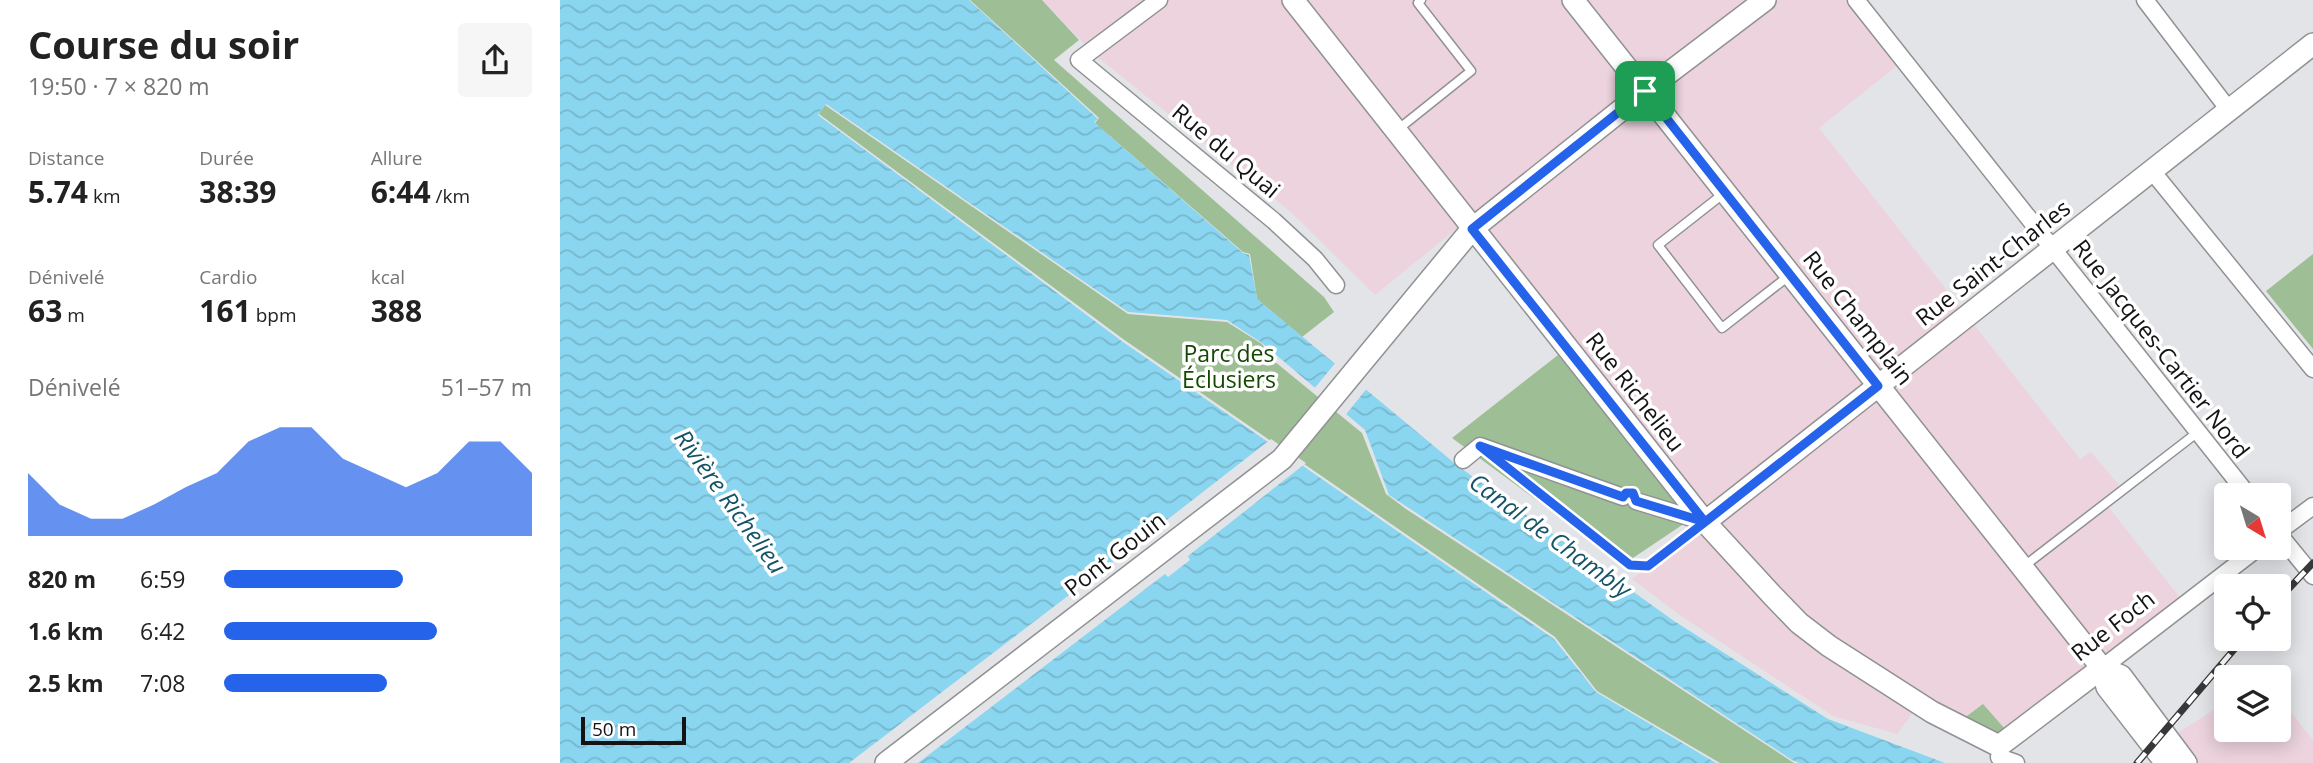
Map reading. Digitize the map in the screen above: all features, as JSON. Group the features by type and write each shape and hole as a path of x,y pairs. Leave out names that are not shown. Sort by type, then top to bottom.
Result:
{"street":[{"name":"Rue du Quai","path":"1159,0 1079,61 1274,221 1315,259 1336,285"},
{"name":"Rue Richelieu","path":"1293,0 1705,522 1799,623 1829,646 1999,752"},
{"name":"Rue Champlain","path":"1573,0 2102,668 2107,687 2166,763"},
{"name":"Pont Gouin","path":"886,763 1282,458 1472,229 1645,91 1765,0"},
{"name":"Rue Jacques-Cartier Nord","path":"1856,0 2238,483"},
{"path":"2145,0 2229,110"},
{"name":"Rue Saint-Charles","path":"1705,522 2229,110 2311,49"},
{"path":"2152,171 2313,369"},
{"path":"1463,460 1480,446 1630,499 1705,522"},
{"path":"2291,523 2313,506"},
{"path":"2291,549 2313,576"},
{"name":"Rue Foch","path":"1999,752 2102,668 2242,560"},
{"name":"Rue Champlain","path":"2102,668 2121,676 2186,763"},
{"path":"1999,752 2016,763"}],"lane":[{"path":"1395,131 1471,71 1418,3 1422,0"},
{"path":"1725,193 1658,245 1722,328 1790,275"},
{"path":"2022,568 2198,432"},
{"path":"1480,446 1630,565 1648,566 1705,522"}],"shaded area":[{"path":"1042,0 1856,0 1903,61 1819,128 2080,459 2091,452 2124,491 2106,504 2185,604 2012,737 1963,719 1923,699 1897,734 1833,716 1681,616 1632,579 1704,523 1472,229 1456,229 1375,295 1292,213 1095,55"},
{"path":"2214,710 2214,742 2291,742 2291,712 2313,740 2313,763 2198,763 2175,735"}],"green space":[{"path":"970,0 1042,0 1079,40 1054,60 1324,297 1334,312 1302,337 1257,299 1250,254 1243,252 1095,123 1099,118"},
{"name":"Parc des Éclusiers","path":"825,105 1128,314 1227,322 1262,344 1274,361 1362,433 1386,494 1794,763 1720,763 1597,691 1555,637 1123,339 819,114"},
{"path":"2313,254 2313,349 2266,291"},
{"path":"1558,355 1691,519 1630,560 1616,558 1452,438"},
{"path":"1983,704 2005,729 1996,734 1963,719"}],"water":[{"path":"560,0 969,0 1098,119 1094,122 1243,253 1249,255 1257,299 1458,466 1674,621 1828,719 1945,763 1799,763 1792,760 1389,495 1365,430 1262,343 1227,320 1128,312 826,104 818,115 1123,342 1554,639 1596,692 1716,763 560,763"}],"pier":[{"path":"1337,361 1368,387 1344,417 1313,390"},
{"path":"1271,439 1306,463 1188,556 1190,560 1168,577 1165,574 918,763 849,763 1140,541 1137,537 1160,519 1163,523"}],"railway":[{"path":"2291,586 2313,563"},
{"path":"2137,763 2233,651"}],"route":[{"path":"1645,91 1472,229 1705,522 1648,566 1640,567 1630,565 1480,446 1623,497 1626,493 1633,493 1636,501 1705,522 1878,386 1645,91"}],"water label":[{"name":"Rivière Richelieu","path":"730,502"},
{"name":"Canal de Chambly","path":"1550,536"}]}
